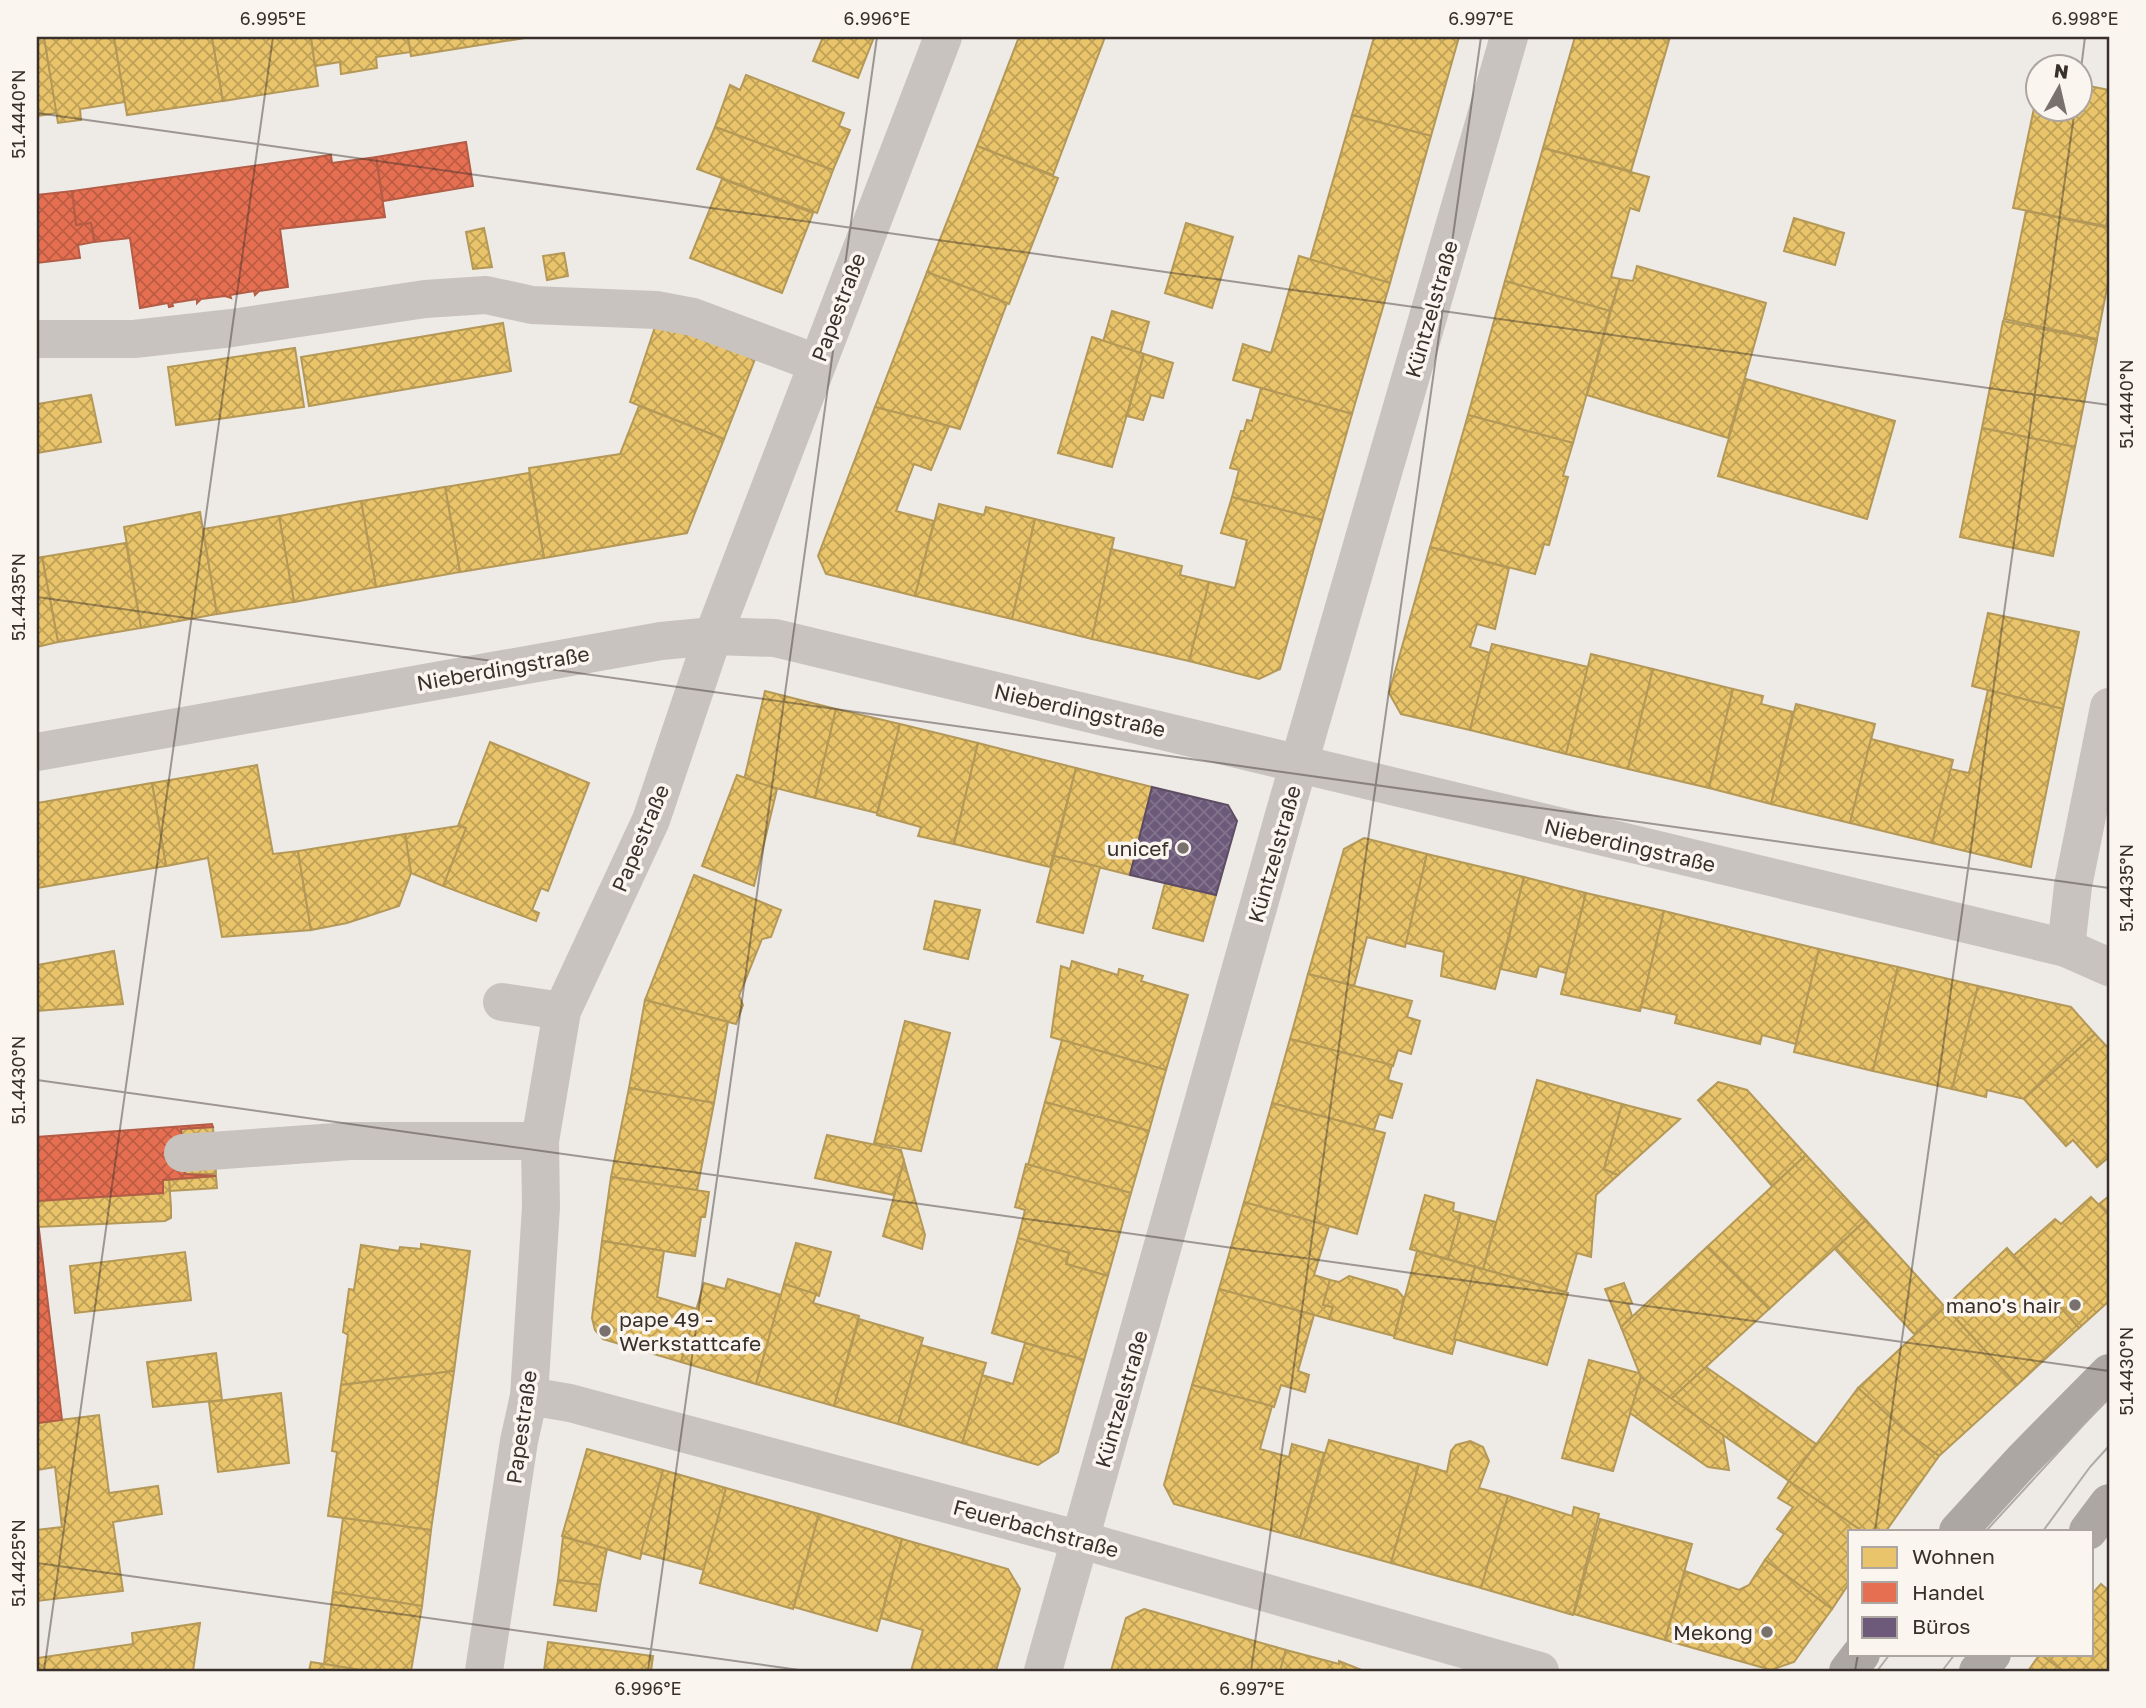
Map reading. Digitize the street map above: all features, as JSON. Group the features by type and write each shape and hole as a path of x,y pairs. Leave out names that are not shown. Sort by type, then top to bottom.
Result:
{"main road":[{"path":"1959,1530 2109,1373"},
{"path":"2089,1530 2109,1503"},
{"path":"1848,1671 1859,1656"},
{"path":"1978,1671 1990,1656"}],"street":[{"name":"Papestraße","path":"484,1671 519,1441 529,1396 541,1207 540,1141 562,1011 651,820 713,636 943,37"},
{"name":"Küntzelstraße","path":"1043,1671 1508,37"},
{"path":"37,339 134,339 232,328 425,299 486,295 531,305 656,310 693,317 816,363"},
{"name":"Nieberdingstraße","path":"37,752 526,663 713,636 775,638 1300,764 1364,782 2066,948 2109,967"},
{"path":"2066,948 2073,886 2109,707"},
{"path":"502,1002 562,1011"},
{"path":"183,1153 350,1141 540,1141"},
{"name":"Feuerbachstraße","path":"529,1396 570,1403 1082,1540 1540,1671"}],"building: Wohnen":[{"path":"37,37 44,37 57,113 37,116"},
{"path":"44,37 114,37 125,102 80,109 81,120 58,123"},
{"path":"114,37 212,37 223,101 127,115"},
{"path":"212,37 311,37 318,86 223,101"},
{"path":"311,37 408,37 411,52 376,57 377,68 341,74 340,62 315,66"},
{"path":"408,37 531,37 411,56"},
{"path":"823,37 874,37 858,78 813,61"},
{"path":"1019,37 1105,37 1053,175 977,146"},
{"path":"1374,37 1459,37 1431,136 1352,115"},
{"path":"1575,37 1670,37 1631,171 1543,148"},
{"path":"746,75 844,113 839,126 850,130 833,170 715,127 730,85 740,90"},
{"path":"2094,87 2109,90 2109,211 2106,226 2013,208 2031,122 2094,122"},
{"path":"1352,115 1431,136 1390,283 1310,260"},
{"path":"715,127 833,170 817,213 697,169"},
{"path":"977,146 1058,178 1009,304 927,272"},
{"path":"1543,148 1649,177 1639,211 1630,208 1611,277 1620,279 1610,311 1505,281"},
{"path":"722,179 813,213 782,293 690,258"},
{"path":"2026,211 2109,228 2109,278 2097,339 2004,319"},
{"path":"1794,218 1844,233 1835,265 1784,251"},
{"path":"1186,223 1233,237 1212,308 1165,293"},
{"path":"484,228 492,267 473,269 466,232"},
{"path":"564,253 568,276 547,280 543,256"},
{"path":"1299,256 1390,283 1352,414 1233,380 1243,344 1271,353"},
{"path":"1637,266 1766,303 1728,438 1587,395 1620,279 1633,281"},
{"path":"927,272 1007,303 960,429 875,407"},
{"path":"1505,281 1610,311 1573,443 1468,415"},
{"path":"1112,311 1149,322 1140,354 1103,342"},
{"path":"657,321 755,359 724,439 630,402"},
{"path":"2003,321 2097,340 2075,447 1982,428"},
{"path":"503,323 511,371 309,406 301,357"},
{"path":"1092,337 1144,354 1112,467 1058,453"},
{"path":"295,348 304,407 176,425 168,367"},
{"path":"1144,354 1173,363 1163,398 1151,395 1143,420 1127,416"},
{"path":"1746,379 1895,421 1867,519 1718,476"},
{"path":"1261,388 1352,414 1322,520 1232,497 1239,470 1230,468 1241,431 1244,431 1247,420 1252,421"},
{"path":"91,395 101,442 37,453 37,404"},
{"path":"639,406 724,439 687,533 544,558 529,468 620,454"},
{"path":"875,407 949,426 931,470 914,464 896,511 934,521 915,596 826,574 818,556"},
{"path":"1468,415 1573,443 1563,476 1568,477 1549,545 1544,544 1535,574 1430,547"},
{"path":"1982,428 2075,447 2053,556 1960,537"},
{"path":"529,473 544,558 460,572 445,487"},
{"path":"445,487 460,572 376,587 361,501"},
{"path":"1232,497 1322,520 1280,669 1259,679 1189,661 1209,582 1235,588 1247,540 1221,533"},
{"path":"361,501 376,587 294,602 279,516"},
{"path":"939,504 984,515 986,507 1035,519 1012,619 915,596"},
{"path":"200,512 217,614 141,628 124,527"},
{"path":"279,516 294,602 217,614 203,529"},
{"path":"1035,519 1114,538 1092,639 1012,619"},
{"path":"126,543 141,628 58,642 42,557"},
{"path":"1430,547 1509,568 1495,629 1477,624 1470,647 1490,653 1470,730 1401,714 1389,693"},
{"path":"1111,549 1182,566 1180,575 1209,582 1189,661 1092,639"},
{"path":"42,557 58,642 37,647 37,558"},
{"path":"1988,613 2079,632 2063,709 1972,686"},
{"path":"1492,644 1588,667 1566,754 1470,730"},
{"path":"1591,654 1653,669 1628,769 1566,754"},
{"path":"1653,669 1733,689 1709,788 1628,769"},
{"path":"1733,689 1763,696 1761,704 1793,712 1771,804 1709,788"},
{"path":"1988,690 2063,709 2031,867 1932,843 1950,769 1969,773"},
{"path":"765,691 836,709 815,798 744,780"},
{"path":"1796,704 1875,724 1850,823 1771,804"},
{"path":"836,709 900,724 877,813 815,798"},
{"path":"900,724 978,743 954,844 918,836 921,827 877,815"},
{"path":"1871,739 1953,760 1932,843 1850,823"},
{"path":"490,742 589,783 548,891 541,888 532,910 539,913 536,921 443,886 466,828 458,826"},
{"path":"978,743 1076,768 1050,867 954,844"},
{"path":"257,765 273,854 298,851 311,930 222,937 208,858 166,866 152,783"},
{"path":"1076,768 1152,787 1130,875 1054,856"},
{"path":"737,775 777,789 754,886 702,866"},
{"path":"152,783 166,866 37,888 37,803"},
{"path":"458,826 466,828 443,886 411,873 405,834"},
{"path":"405,834 411,873 399,906 347,923 311,930 298,851"},
{"path":"1364,838 1427,854 1405,947 1367,937 1354,986 1308,974 1344,849"},
{"path":"1427,854 1524,877 1495,989 1441,976 1444,952 1406,943"},
{"path":"1054,856 1100,867 1083,933 1037,922"},
{"path":"694,875 781,910 771,937 762,939 739,996 743,1005 736,1024 645,1000"},
{"path":"1524,877 1586,893 1566,973 1539,966 1536,977 1501,969"},
{"path":"1165,883 1216,895 1203,941 1153,928"},
{"path":"1586,893 1664,911 1640,1011 1561,994"},
{"path":"935,901 980,910 968,959 924,949"},
{"path":"1664,911 1819,949 1796,1044 1762,1035 1760,1044 1675,1023 1677,1015 1641,1007"},
{"path":"1819,949 1898,967 1873,1071 1794,1052"},
{"path":"114,951 123,1004 37,1011 37,965"},
{"path":"1072,961 1118,975 1119,969 1143,976 1141,981 1188,995 1166,1070 1051,1037 1061,966 1070,969"},
{"path":"1898,967 1978,986 1952,1089 1873,1071"},
{"path":"1308,974 1412,1001 1407,1017 1420,1021 1411,1054 1398,1050 1393,1066 1290,1039"},
{"path":"1978,986 2071,1007 2095,1034 2024,1099 1987,1090 1986,1097 1952,1089"},
{"path":"645,1000 728,1022 714,1103 629,1088"},
{"path":"905,1021 950,1033 921,1151 874,1143"},
{"path":"2095,1034 2109,1049 2109,1157 2097,1167 2073,1140 2066,1146 2024,1099"},
{"path":"1290,1039 1392,1065 1388,1080 1402,1084 1392,1118 1379,1114 1374,1130 1272,1103"},
{"path":"1062,1040 1166,1070 1149,1131 1045,1102"},
{"path":"1537,1080 1622,1104 1604,1169 1618,1175 1596,1195 1591,1257 1577,1253 1566,1292 1483,1269"},
{"path":"1718,1082 1747,1090 1806,1155 1772,1186 1698,1100"},
{"path":"629,1088 714,1103 697,1190 611,1177"},
{"path":"1045,1102 1149,1131 1131,1193 1028,1165"},
{"path":"1272,1103 1385,1133 1357,1234 1244,1202"},
{"path":"1622,1104 1680,1119 1618,1175 1604,1169"},
{"path":"213,1127 216,1174 185,1174 181,1129"},
{"path":"827,1135 901,1150 904,1161 894,1195 815,1178"},
{"path":"1806,1155 1866,1220 1769,1309 1707,1247"},
{"path":"904,1161 925,1235 922,1249 883,1236"},
{"path":"1026,1164 1131,1193 1108,1276 1066,1264 1069,1253 1018,1238 1025,1210 1015,1207"},
{"path":"216,1176 217,1188 170,1191 169,1180"},
{"path":"611,1177 709,1192 705,1217 701,1217 695,1256 602,1241"},
{"path":"163,1180 169,1180 171,1207 171,1218 165,1221 38,1227 37,1201 163,1193"},
{"path":"1425,1195 1454,1203 1453,1211 1461,1213 1448,1259 1410,1249"},
{"path":"2109,1196 2109,1215 2099,1204"},
{"path":"2091,1197 2109,1215 2109,1301 2079,1328 2013,1256 2055,1219 2061,1224"},
{"path":"1244,1202 1329,1226 1314,1275 1330,1280 1323,1305 1333,1307 1329,1319 1219,1289"},
{"path":"1461,1213 1496,1222 1483,1269 1448,1259"},
{"path":"1866,1220 1945,1307 1915,1335 1835,1249"},
{"path":"1018,1238 1069,1253 1066,1264 1108,1276 1084,1360 992,1333"},
{"path":"602,1241 664,1251 657,1297 697,1309 681,1362 603,1339 595,1330 592,1318"},
{"path":"796,1243 831,1252 819,1296 784,1284"},
{"path":"421,1244 470,1251 454,1371 341,1385 348,1335 343,1332 349,1289 354,1290 361,1245 399,1251 400,1247 421,1249"},
{"path":"1707,1247 1769,1309 1671,1399 1641,1377 1621,1327"},
{"path":"2007,1248 2079,1328 2017,1385 1945,1307"},
{"path":"1417,1251 1475,1267 1452,1354 1394,1338"},
{"path":"185,1252 191,1300 75,1313 70,1266"},
{"path":"1475,1267 1568,1293 1547,1365 1454,1339"},
{"path":"1349,1276 1397,1290 1404,1298 1394,1336 1329,1319 1333,1307 1323,1305 1330,1280 1339,1282"},
{"path":"728,1279 781,1295 756,1384 681,1362 704,1283 725,1289"},
{"path":"1624,1283 1632,1303 1628,1304 1632,1316 1621,1327 1605,1289"},
{"path":"784,1284 816,1294 813,1303 859,1316 834,1406 756,1384"},
{"path":"1219,1289 1314,1315 1298,1371 1309,1375 1305,1392 1281,1385 1274,1407 1192,1385"},
{"path":"1945,1307 2017,1385 1939,1456 1904,1430 1858,1388"},
{"path":"859,1319 923,1338 898,1424 834,1406"},
{"path":"1025,1343 1084,1360 1058,1452 1038,1465 962,1443 982,1375 1013,1384"},
{"path":"921,1345 986,1363 962,1443 898,1424"},
{"path":"216,1353 222,1400 153,1407 147,1362"},
{"path":"1589,1360 1639,1373 1641,1377 1613,1471 1562,1458"},
{"path":"1706,1367 1816,1444 1789,1481 1671,1399"},
{"path":"454,1371 431,1530 328,1516 337,1452 332,1451 341,1385"},
{"path":"1641,1377 1723,1435 1729,1470 1708,1467 1630,1413"},
{"path":"1192,1385 1272,1406 1260,1449 1289,1457 1292,1444 1324,1453 1300,1538 1174,1504 1164,1485"},
{"path":"1858,1388 1904,1430 1939,1456 1887,1530 1861,1530 1789,1481"},
{"path":"281,1393 289,1463 218,1472 209,1402"},
{"path":"99,1415 109,1493 158,1486 162,1514 113,1522 123,1591 37,1601 37,1530 62,1527 55,1467 37,1470 37,1423"},
{"path":"1329,1440 1419,1464 1391,1563 1300,1538"},
{"path":"1470,1441 1483,1447 1489,1461 1479,1488 1508,1496 1481,1588 1391,1563 1419,1464 1447,1472 1451,1451 1456,1445"},
{"path":"587,1449 663,1470 640,1559 562,1536"},
{"path":"663,1470 726,1488 704,1570 641,1553"},
{"path":"1789,1481 1861,1530 1848,1530 1848,1585 1832,1609 1765,1560 1784,1534 1777,1529 1793,1507 1778,1498"},
{"path":"726,1488 819,1514 793,1609 700,1583"},
{"path":"1508,1496 1572,1516 1574,1507 1599,1514 1573,1615 1481,1588"},
{"path":"819,1514 902,1539 877,1631 794,1607"},
{"path":"343,1518 431,1530 422,1606 333,1592"},
{"path":"1600,1519 1692,1544 1665,1640 1574,1614"},
{"path":"563,1537 607,1549 600,1585 558,1580"},
{"path":"902,1539 1008,1569 1020,1589 996,1671 911,1671 923,1630 881,1618"},
{"path":"1765,1560 1832,1609 1794,1662 1771,1670 1665,1640 1685,1571 1739,1590 1749,1585"},
{"path":"558,1580 600,1585 596,1611 554,1605"},
{"path":"2101,1584 2109,1591 2109,1671 2063,1671 2043,1656 2094,1656 2094,1592"},
{"path":"333,1592 422,1606 411,1671 366,1671 324,1664"},
{"path":"1144,1609 1286,1650 1280,1671 1111,1671 1126,1618"},
{"path":"200,1623 193,1671 37,1671 37,1658 133,1644 132,1633"},
{"path":"548,1642 653,1656 651,1671 544,1671"},
{"path":"1286,1650 1339,1664 1339,1661 1364,1671 1280,1671"},
{"path":"2039,1656 2043,1656 2063,1671 2028,1671"},
{"path":"311,1662 324,1664 366,1671 309,1671"}],"building: Handel":[{"path":"466,142 473,186 383,201 376,157"},
{"path":"331,155 332,163 376,157 385,217 280,229 288,287 259,291 255,295 254,291 230,295 231,298 225,296 201,299 197,303 197,299 172,303 173,306 169,307 168,303 140,308 130,238 95,242 91,223 76,225 72,191"},
{"path":"72,191 76,225 91,223 94,242 78,245 80,258 37,263 37,195"},
{"path":"212,1124 213,1127 181,1129 185,1174 216,1176 163,1180 163,1193 37,1201 37,1137"},
{"path":"37,1213 62,1420 37,1423"}],"building: Büros":[{"name":"unicef","path":"1152,787 1228,805 1237,821 1216,895 1130,875"}],"tram line":[{"path":"1987,1530 2109,1397"},
{"path":"2044,1530 2090,1467 2109,1446"},
{"path":"1877,1671 1888,1656"},
{"path":"1942,1671 1953,1656"}],"place":[{"name":"unicef","path":"1183,848"},
{"name":"mano's hair","path":"2075,1305"},
{"name":"pape 49 - Werkstattcafe","path":"605,1331"},
{"name":"Mekong","path":"1767,1632"}]}
